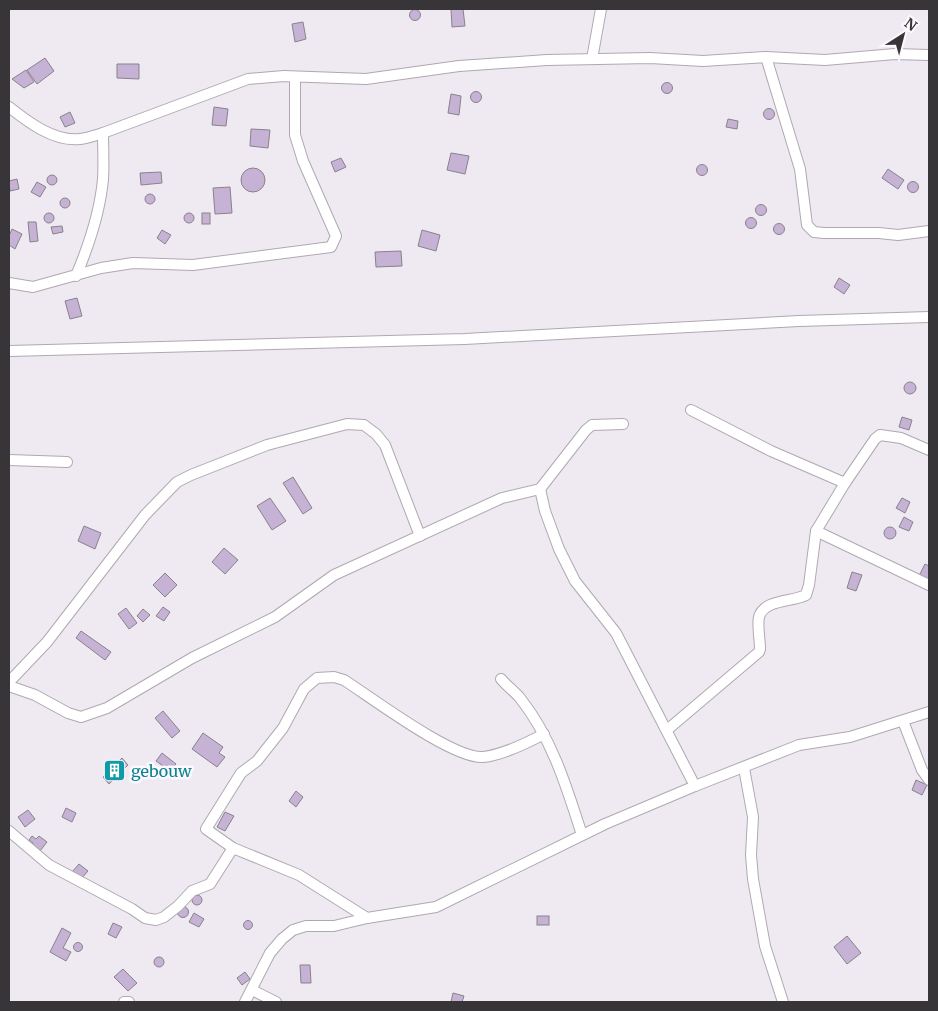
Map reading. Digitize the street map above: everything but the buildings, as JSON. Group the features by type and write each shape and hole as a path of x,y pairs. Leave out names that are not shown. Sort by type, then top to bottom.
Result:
{"street":[{"path":"592,59 601,9"},
{"path":"9,107 30,123 59,137 79,140 103,133 248,79 295,77 366,79 459,66 592,59 666,58 703,61 766,57 826,60 895,54 929,55"},
{"path":"766,57 800,169 807,225 814,232 824,233 898,235 929,232"},
{"path":"9,283 33,287 101,268 133,263 193,265 331,248 335,243 336,236 303,161 295,135 295,77"},
{"path":"76,276 95,223 103,180 103,133"},
{"path":"9,351 464,339 798,322 929,318"},
{"path":"691,410 771,451 845,483"},
{"path":"420,536 385,444 364,425 347,424 304,437 267,445 190,475 177,482 145,515 46,642 9,684 81,717 107,708 192,658 275,617 334,575 420,536 502,498 540,489 586,430 592,425 623,424"},
{"path":"667,730 759,652 759,616 763,610 768,606 799,599 806,595 816,531 872,443 880,435 901,438 929,450"},
{"path":"9,460 66,462"},
{"path":"540,489 545,511 575,581 616,633 695,786"},
{"path":"816,531 929,586"},
{"path":"367,918 299,876 233,848 206,830 241,773 258,761 283,728 304,689 317,678 334,677 344,680 444,745 482,757 518,746 544,734"},
{"path":"501,679 520,698 544,734 568,790 582,835"},
{"path":"245,1002 270,953 293,930 306,926 334,926 367,918 436,907 605,824 695,786 799,745 850,737 929,712"},
{"path":"903,721 922,770 929,780"},
{"path":"744,768 753,817 750,855 756,899 765,946 782,1002"},
{"path":"9,831 49,865 146,918 156,920 164,918 192,891 210,884 233,848"},
{"path":"252,990 276,1002"},
{"path":"124,1002 129,1002"}],"place":[{"name":"gebouw","path":"115,771"}]}
